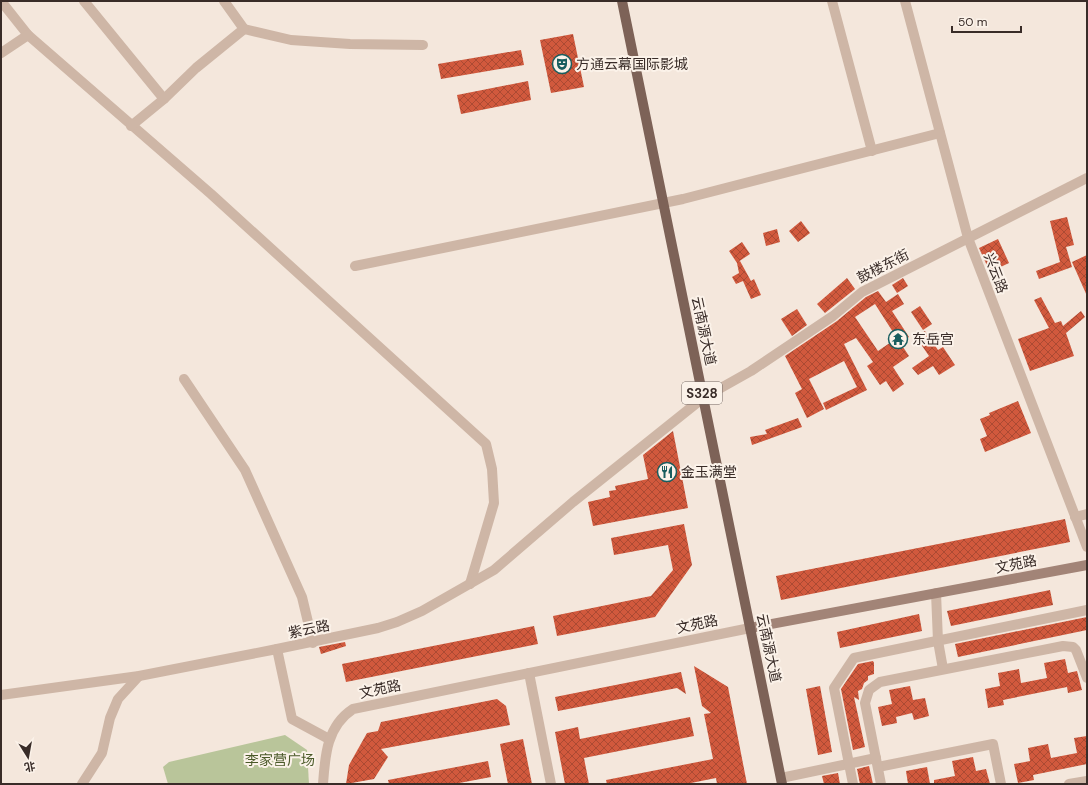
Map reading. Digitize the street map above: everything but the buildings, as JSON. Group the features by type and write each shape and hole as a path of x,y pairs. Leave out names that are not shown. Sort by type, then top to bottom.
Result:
{"main road":[{"name":"云南源大道","path":"622,1 781,781"},
{"name":"文苑路","path":"750,628 1087,565"}],"street":[{"path":"1,1 28,35 130,126 211,194 486,444 492,469 494,503 470,584"},
{"path":"84,1 164,99"},
{"path":"224,1 244,28 291,40 350,44 423,45"},
{"path":"832,1 872,151"},
{"name":"兴云路","path":"905,1 968,238 1087,547"},
{"path":"130,126 164,99 196,68 244,28"},
{"path":"1,53 28,35"},
{"path":"355,266 663,203 940,133"},
{"name":"鼓楼东街","path":"470,584 494,570 507,560 572,502 703,398 751,371 783,350 833,316 862,292 1087,178"},
{"path":"184,378 246,470 302,597 313,643"},
{"path":"1075,516 1087,514"},
{"name":"紫云路","path":"329,739 292,719 277,649 313,643 397,622 422,611 470,584"},
{"path":"936,593 938,641 942,670"},
{"path":"853,784 834,688 854,658 1087,610"},
{"name":"文苑路","path":"329,739 334,728 343,715 353,709 750,628"},
{"path":"881,784 865,703 869,690 880,682 1068,646 1076,650 1087,678"},
{"path":"1,695 139,676 277,649"},
{"path":"529,673 551,784"},
{"path":"82,784 102,753 110,718 118,699 139,676"},
{"path":"323,784 329,739"},
{"path":"781,781 849,764 877,762 993,744 1001,784"},
{"path":"1069,784 1087,780"}],"green space":[{"name":"李家营广场","path":"285,735 307,750 309,784 168,784 163,767 169,762"}],"place":[{"name":"方通云幕国际影城","path":"562,64"},
{"name":"东岳宫","path":"898,339"},
{"name":"金玉满堂","path":"667,472"}]}
